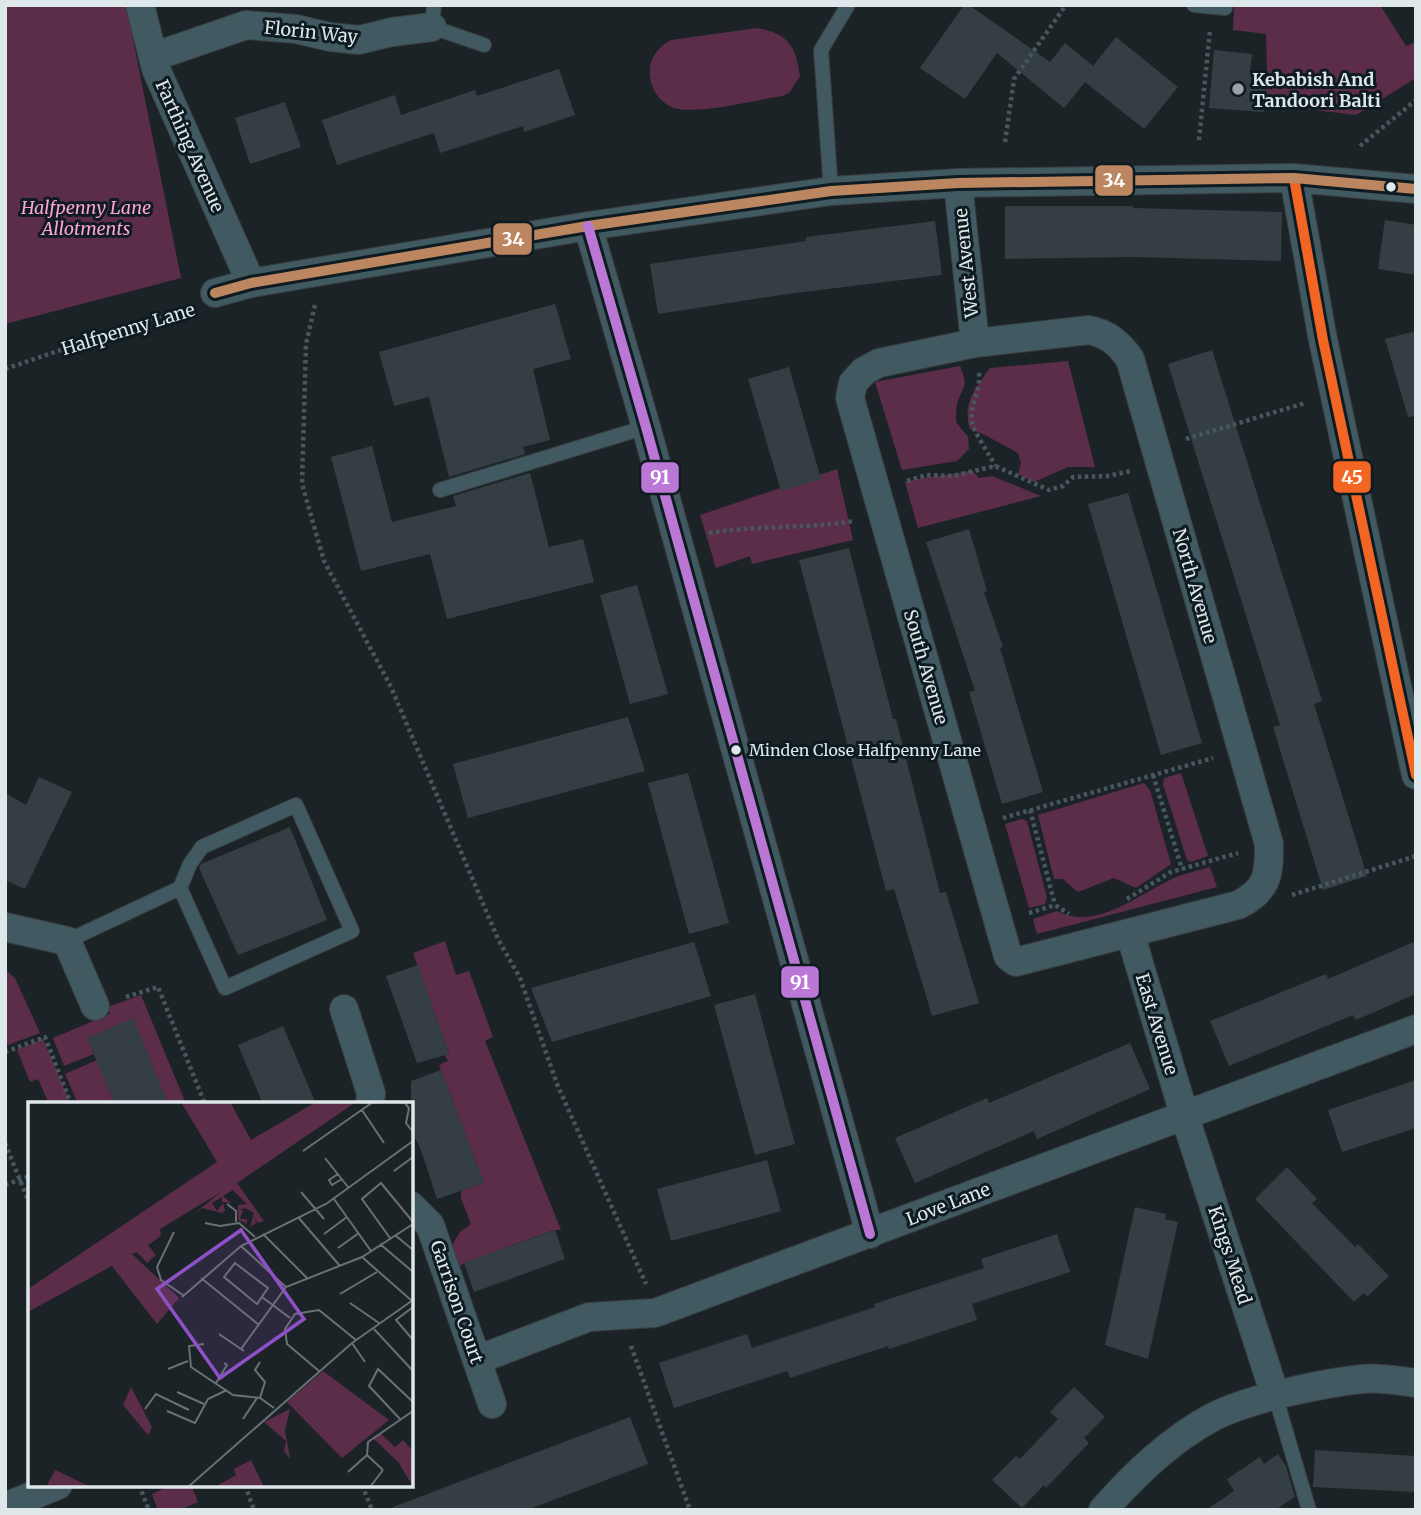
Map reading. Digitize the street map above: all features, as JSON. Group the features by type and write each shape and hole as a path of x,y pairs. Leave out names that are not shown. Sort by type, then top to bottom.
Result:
{"street":[{"name":"Farthing Avenue","path":"140,5 156,69 251,283"},
{"name":"Florin Way","path":"153,57 246,25 296,29 359,40 433,16"},
{"name":"Halfpenny Lane","path":"215,293 251,283 588,226 831,191 958,183 1294,178 1416,189"},
{"path":"1294,178 1334,394 1416,775"},
{"name":"West Avenue","path":"958,183 975,343"},
{"path":"588,226 870,1234"},
{"name":"West Avenue","path":"879,363 975,343 1089,330 1109,337"},
{"name":"North Avenue","path":"1109,337 1120,344 1129,359 1269,844"},
{"name":"South Avenue","path":"879,363 864,371 853,383 850,398 1008,956 1016,962 1130,933"},
{"path":"1130,933 1238,905 1252,898 1262,888 1269,870 1269,844"},
{"path":"5,927 67,941 95,1006"},
{"name":"East Avenue","path":"1130,933 1184,1114"},
{"path":"344,1009 371,1093 370,1102"},
{"name":"Love Lane","path":"477,1360 589,1317 655,1313 1416,1029"},
{"name":"Kings Mead","path":"1184,1114 1275,1395"},
{"name":"Garrison Court","path":"413,1208 430,1225 492,1404"},
{"path":"1103,1510 1133,1475 1175,1441 1214,1416 1275,1395 1364,1378 1416,1383"},
{"path":"5,1507 53,1487"}],"lane":[{"path":"831,191 821,50 848,5"},
{"path":"1194,5 1218,7"},
{"name":"Florin Way","path":"433,16 484,45"},
{"path":"440,490 646,427"},
{"path":"67,941 180,888 190,864 202,847 296,805 352,931 225,988 180,888"},
{"path":"1275,1395 1309,1510"}],"path":[{"path":"1005,142 1014,79 1066,5"},
{"path":"1199,140 1218,7"},
{"path":"1360,146 1416,100"},
{"path":"323,271 306,344 302,484 324,561 391,687 498,939 520,978 557,1084 647,1286 655,1313"},
{"name":"Halfpenny Lane","path":"5,369 178,310 200,309 215,293"},
{"path":"975,343 980,379 971,424 995,466 1049,490 1063,486 1073,477 1108,476 1334,394"},
{"path":"677,539 760,527 803,527 880,504 926,475 953,476 995,466"},
{"path":"971,827 1242,749"},
{"path":"1153,775 1182,869"},
{"path":"1030,810 1055,905 1069,914 1081,912"},
{"path":"1117,905 1171,873 1269,844"},
{"path":"1284,898 1416,856"},
{"path":"999,924 1055,905"},
{"path":"95,1006 158,987 204,1102"},
{"path":"5,1052 45,1037 70,1102"},
{"path":"5,1143 28,1200"},
{"path":"5,1185 28,1177"},
{"path":"620,1316 690,1510"},
{"path":"140,1487 149,1510"},
{"path":"246,1487 254,1510"},
{"path":"363,1487 372,1510"}],"green space":[{"name":"Halfpenny Lane Allotments","path":"5,5 126,5 181,278 5,324"},
{"path":"1234,5 1380,5 1406,46 1416,42 1416,78 1356,115 1265,104 1266,34 1233,30"},
{"path":"757,28 783,37 793,49 800,76 789,93 727,106 684,110 669,106 656,93 651,81 650,65 667,42"},
{"path":"1068,361 1095,467 1068,467 1034,482 1018,474 1021,463 1018,453 970,429 969,404 990,368"},
{"path":"960,366 965,382 957,404 956,422 968,437 969,449 957,461 902,470 875,382"},
{"path":"837,469 853,540 752,564 750,556 716,568 700,515"},
{"path":"972,470 979,478 992,476 1041,496 918,528 905,482"},
{"path":"1181,773 1208,856 1191,862 1187,860 1163,784 1164,778"},
{"path":"1144,783 1150,790 1171,864 1136,888 1114,878 1078,892 1063,879 1054,879 1038,815"},
{"path":"1022,819 1027,821 1047,898 1045,904 1029,908 1005,824"},
{"path":"1210,867 1217,887 1037,934 1033,919 1057,911 1071,916 1100,915 1173,879"},
{"path":"445,941 456,975 469,971 493,1037 485,1041 561,1230 554,1230 459,1267 452,1245 460,1232 471,1224 461,1191 484,1183 439,1065 448,1061 445,1055 449,1053 413,953"},
{"path":"5,969 15,978 40,1033 5,1046"},
{"path":"141,995 185,1102 167,1102 133,1019 87,1038 94,1054 64,1066 53,1038 110,1014 108,1007"},
{"path":"43,1039 70,1102 48,1102 38,1079 30,1082 17,1050"},
{"path":"97,1060 114,1102 77,1102 65,1074"},
{"path":"168,1487 192,1487 198,1502 180,1510 158,1510 152,1494"}],"building":[{"path":"964,5 969,5 1050,62 1065,43 1093,66 1116,37 1178,87 1144,129 1085,82 1064,108 997,53 965,99 920,68"},
{"name":"Kebabish And Tandoori Balti","path":"1214,50 1252,54 1250,72 1267,74 1264,112 1209,108"},
{"path":"559,69 575,115 524,132 523,126 440,153 434,133 337,165 322,120 395,95 401,115 475,90 477,96"},
{"path":"285,102 301,147 250,164 235,118"},
{"path":"1005,206 1133,206 1282,212 1281,261 1133,257 1005,259"},
{"path":"1385,220 1416,225 1416,275 1378,269"},
{"path":"935,221 942,275 787,294 658,314 650,264 806,241 806,237"},
{"path":"555,304 571,359 533,369 550,440 523,447 525,454 449,477 429,397 394,406 379,352"},
{"path":"1416,331 1416,416 1408,417 1385,339"},
{"path":"1212,350 1322,701 1314,704 1367,876 1323,890 1273,727 1280,725 1168,364"},
{"path":"789,367 821,479 781,491 748,379"},
{"path":"372,446 392,522 456,506 453,496 530,473 549,547 583,539 594,582 447,619 430,554 361,571 331,457"},
{"path":"1128,493 1202,743 1161,755 1088,504"},
{"path":"969,529 987,591 984,592 1003,647 1000,648 1043,792 1002,804 969,692 975,691 926,542"},
{"path":"849,548 940,893 946,892 979,1003 932,1016 894,889 886,891 799,560"},
{"path":"637,585 668,694 630,704 600,595"},
{"path":"628,717 645,771 468,818 453,764"},
{"path":"688,773 729,923 689,934 648,783"},
{"path":"39,777 72,792 25,889 5,880 5,793 26,805"},
{"path":"290,827 327,920 238,955 199,868 201,864"},
{"path":"1416,941 1416,994 1356,1020 1353,1015 1229,1066 1210,1021 1326,974 1328,979"},
{"path":"694,942 711,996 552,1042 531,988"},
{"path":"418,965 449,1054 417,1063 386,976"},
{"path":"755,994 795,1144 755,1155 714,1005"},
{"path":"133,1018 167,1102 114,1102 87,1038"},
{"path":"283,1026 315,1102 262,1102 238,1045"},
{"path":"1130,1043 1150,1089 1037,1139 1034,1131 915,1183 895,1138 987,1098 989,1103"},
{"path":"441,1070 484,1183 437,1199 413,1134 411,1081"},
{"path":"1416,1080 1416,1128 1342,1152 1328,1110"},
{"path":"767,1160 781,1211 671,1241 657,1189"},
{"path":"1287,1167 1317,1199 1312,1203 1355,1247 1358,1244 1389,1276 1367,1297 1364,1293 1354,1302 1255,1199"},
{"path":"1135,1207 1166,1214 1165,1219 1178,1222 1148,1359 1105,1345"},
{"path":"555,1230 565,1259 474,1292 464,1263"},
{"path":"1057,1234 1070,1272 972,1304 977,1320 790,1378 787,1371 674,1408 659,1363 747,1334 752,1348 984,1268 981,1259"},
{"path":"1074,1387 1105,1417 1084,1438 1089,1443 1046,1488 1044,1485 1022,1508 992,1480 1016,1456 1020,1459 1058,1419 1050,1412"},
{"path":"630,1417 648,1464 527,1510 394,1510 393,1507"},
{"path":"1315,1450 1416,1456 1416,1492 1313,1487"},
{"path":"1278,1454 1286,1466 1295,1497 1275,1510 1206,1510 1234,1491 1227,1479 1260,1457 1264,1464"}],"transit line":[{"name":"45","path":"1294,178 1323,340 1416,775"},
{"name":"34","path":"215,293 251,283 588,226 831,191 958,183 1294,178 1416,189"},
{"name":"91","path":"588,226 870,1234"}],"place":[{"name":"Kebabish And Tandoori Balti","path":"1238,89"},
{"name":"Minden Close Halfpenny Lane","path":"736,750"}]}
